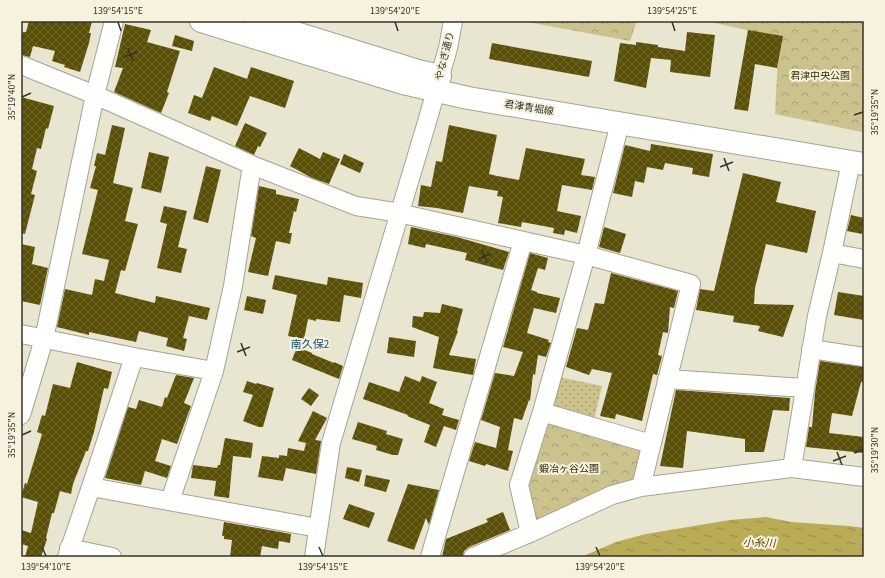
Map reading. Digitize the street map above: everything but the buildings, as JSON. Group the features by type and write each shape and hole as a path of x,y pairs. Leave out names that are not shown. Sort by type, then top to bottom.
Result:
{"main road":[{"name":"君津青堀線","path":"202,21 403,83 478,85 584,104 860,159"},
{"name":"君津青堀線","path":"257,21 418,71 468,98 620,123 860,159"}],"street":[{"path":"21,415 44,339 95,94 114,21"},
{"name":"やなぎ通り","path":"314,557 331,443 438,83 448,48 453,21"},
{"path":"21,65 95,94 252,165 356,206 586,255 691,284 640,487"},
{"path":"530,533 519,485 542,412 586,255 620,123"},
{"path":"792,468 817,316 832,253 860,159"},
{"path":"170,501 214,371 233,286 252,165"},
{"path":"430,557 523,241"},
{"path":"832,253 864,259"},
{"path":"21,334 134,357 214,371"},
{"path":"811,349 864,358"},
{"path":"112,557 68,553 134,357"},
{"path":"667,379 805,388"},
{"path":"542,412 651,444"},
{"path":"473,557 530,533 612,495 640,487 792,468 864,477"},
{"path":"91,487 318,528"}],"green space":[{"path":"522,21 637,21 630,41"},
{"name":"君津中央公園","path":"706,21 864,21 864,120 862,132 775,114 779,37"},
{"path":"559,377 602,386 594,420 556,409 552,404"},
{"name":"鍛冶ヶ谷公園","path":"546,423 643,450 638,479 538,525 531,520 523,489"}],"water":[{"name":"小糸川","path":"766,517 791,522 864,528 864,557 581,557 616,542 646,534 730,520"}],"district":[{"name":"南久保2","path":"310,344"}]}
